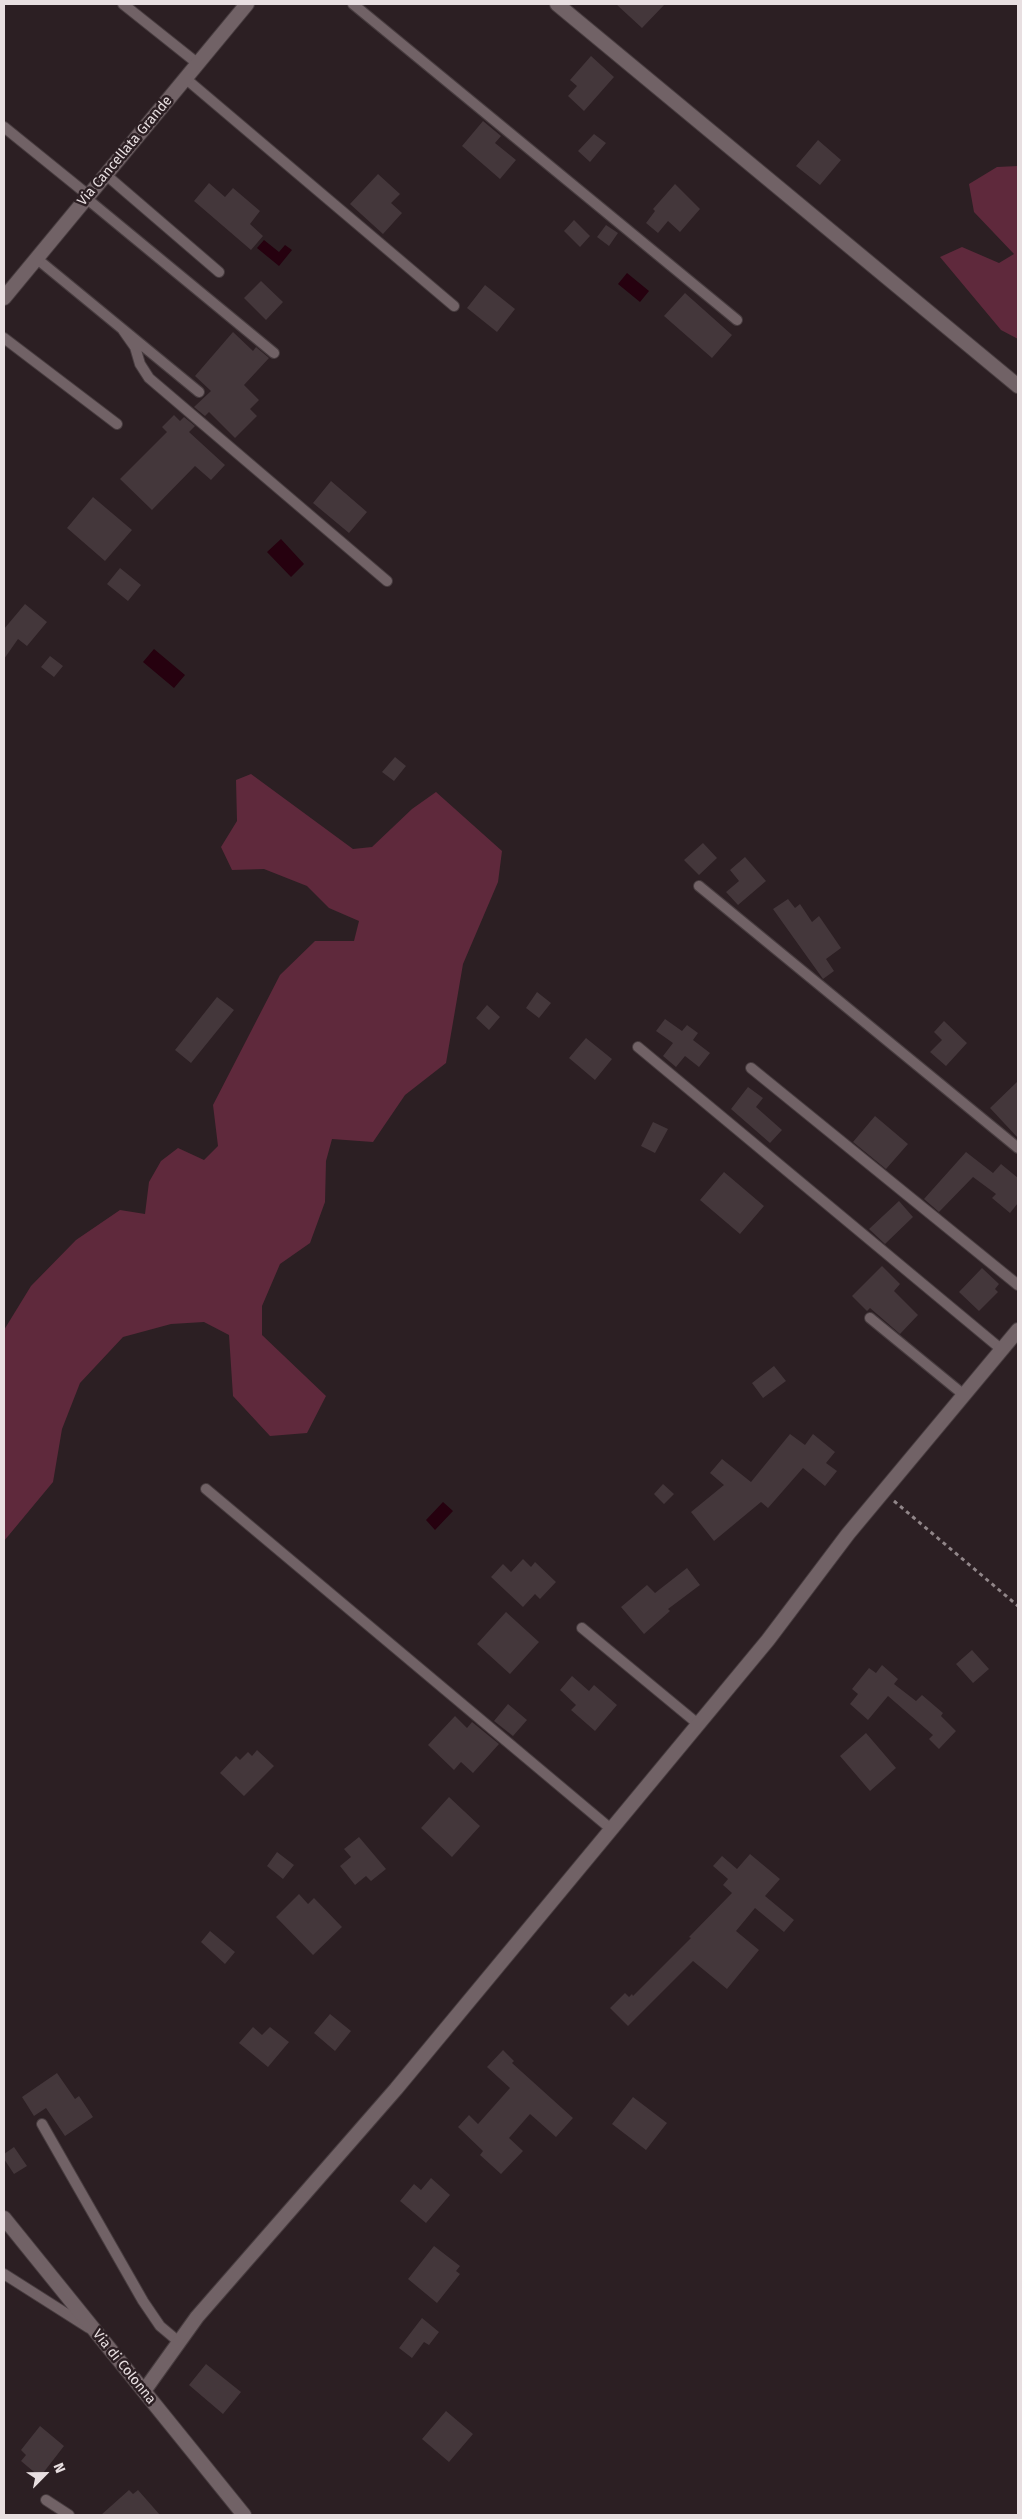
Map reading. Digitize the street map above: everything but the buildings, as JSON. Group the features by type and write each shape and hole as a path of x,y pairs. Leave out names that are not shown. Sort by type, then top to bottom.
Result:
{"street":[{"name":"Via Cancellata Grande","path":"4,298 247,4"},
{"path":"557,4 1018,386"},
{"path":"144,2391 197,2317 396,2089 768,1640 883,1492 1018,1330"},
{"name":"Via di Colonna","path":"4,2218 244,2515"}],"lane":[{"path":"123,4 197,64"},
{"path":"353,4 737,320"},
{"path":"185,78 454,306"},
{"path":"4,127 274,353"},
{"path":"105,174 219,272"},
{"path":"36,258 198,392"},
{"path":"123,330 135,348 140,364 149,378 387,581"},
{"path":"4,338 117,424"},
{"path":"699,886 1018,1148"},
{"path":"638,1047 1001,1350"},
{"path":"751,1068 1018,1285"},
{"path":"870,1318 964,1396"},
{"path":"206,1489 611,1829"},
{"path":"582,1628 698,1724"},
{"path":"42,2124 143,2301 160,2326 179,2342"},
{"path":"4,2274 97,2333"},
{"path":"46,2500 69,2515"}],"path":[{"path":"883,1492 1018,1606"}],"shaded area":[{"path":"1018,166 1018,339 1001,330 940,257 962,247 999,263 1014,254 974,212 969,184 997,167"},
{"path":"264,240 279,252 285,245 292,250 279,266 257,248"},
{"path":"627,273 649,291 640,302 618,284"},
{"path":"281,539 304,564 291,577 267,552"},
{"path":"154,649 185,675 174,688 143,662"},
{"path":"251,774 353,849 372,847 412,809 436,792 502,851 498,882 463,964 446,1063 405,1095 373,1142 332,1139 326,1161 325,1202 310,1243 280,1264 262,1306 262,1335 326,1396 307,1433 270,1436 233,1396 229,1335 204,1322 171,1324 123,1337 80,1383 62,1429 53,1482 4,1541 4,1330 31,1286 76,1240 120,1210 145,1214 149,1182 161,1161 178,1148 204,1160 218,1146 213,1105 280,975 315,941 354,941 359,921 329,908 307,886 264,869 232,870 221,847 237,821 236,780"},
{"path":"443,1502 453,1511 435,1530 426,1520"}]}
